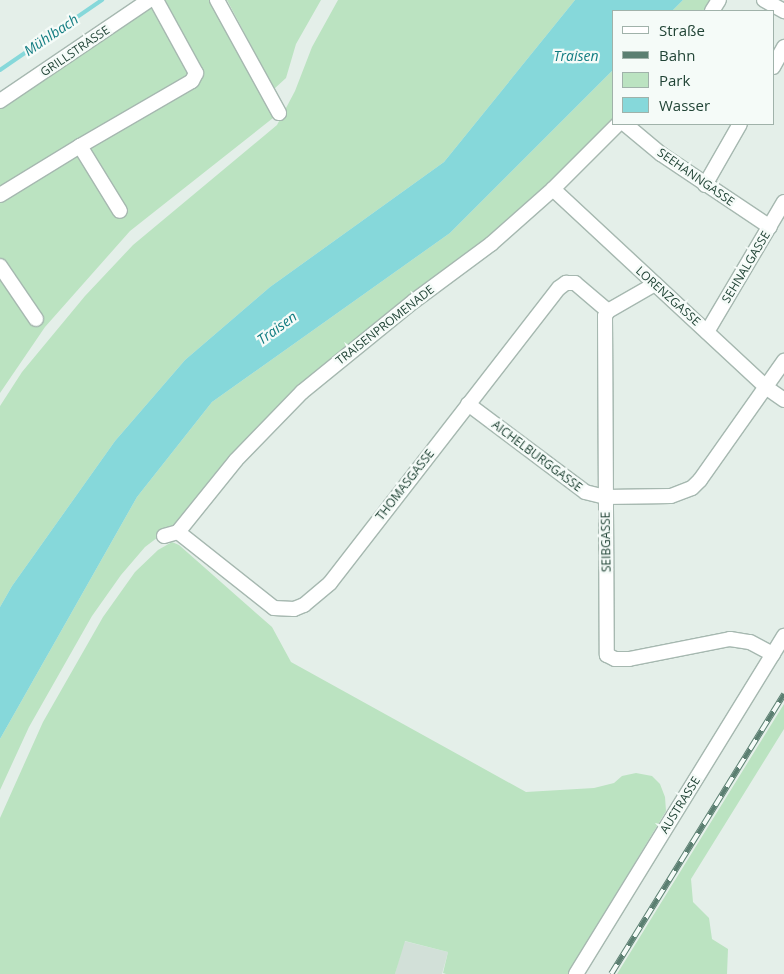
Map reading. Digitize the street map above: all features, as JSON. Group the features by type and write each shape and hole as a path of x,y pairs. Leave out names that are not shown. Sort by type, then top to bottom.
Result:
{"street":[{"name":"GRILLSTRASSE","path":"0,101 149,0"},
{"path":"0,195 192,81 196,73 156,0"},
{"path":"217,0 278,113"},
{"path":"764,0 784,11"},
{"path":"774,65 784,47"},
{"name":"TRAISENPROMENADE","path":"171,534 236,460 302,392 490,244 553,190 617,125"},
{"name":"SEEHANNGASSE","path":"626,125 661,154 770,227"},
{"path":"705,185 739,125"},
{"path":"80,146 120,211"},
{"name":"LORENZGASSE","path":"553,190 766,388 784,400"},
{"name":"SEHNALGASSE","path":"707,332 784,202"},
{"path":"0,266 36,319"},
{"name":"THOMASGASSE","path":"171,534 274,608 294,609 304,605 330,583 468,404 566,283 575,283 608,311"},
{"path":"608,311 655,284"},
{"name":"SEIBGASSE","path":"608,311 604,323 607,655 615,659 629,659 730,639 750,642 773,654"},
{"name":"AICHELBURGGASSE","path":"468,404 585,492 605,497 671,496 692,488 700,480 784,361"},
{"name":"AUSTRASSE","path":"576,974 784,636"}],"shaded area":[{"path":"404,941 448,952 442,974 395,974"}],"green space":[{"path":"139,0 218,0 273,118 130,231 45,327 0,393 0,93"},
{"path":"227,0 321,0 296,44 286,78 274,89"},
{"path":"338,0 575,0 444,162 270,287 185,360 115,441 12,586 0,607 0,406 22,372 85,296 133,245 277,125 295,91 312,47"},
{"path":"683,0 712,0 705,10 673,10"},
{"path":"612,71 612,119 549,184 493,234 331,359 291,395 243,444 174,525 145,547 121,575 92,616 29,727 0,790 0,739 137,497 212,402 450,233"},
{"path":"172,542 179,545 272,627 291,662 526,792 594,788 614,783 622,776 636,773 652,776 660,784 665,797 666,811 568,974 446,974 443,973 448,952 405,941 395,974 0,974 0,818 43,722 103,617 135,572 158,550"},
{"path":"784,704 784,729 691,879 693,902 709,918 712,939 728,949 727,974 617,974"}],"water":[{"name":"Traisen","path":"575,0 683,0 673,10 612,10 612,71 450,233 212,402 137,497 0,739 0,607 12,586 115,441 185,360 270,287 444,162"}],"waterway":[{"name":"Mühlbach","path":"0,70 102,0"}],"railway":[{"path":"611,974 784,694"}]}
